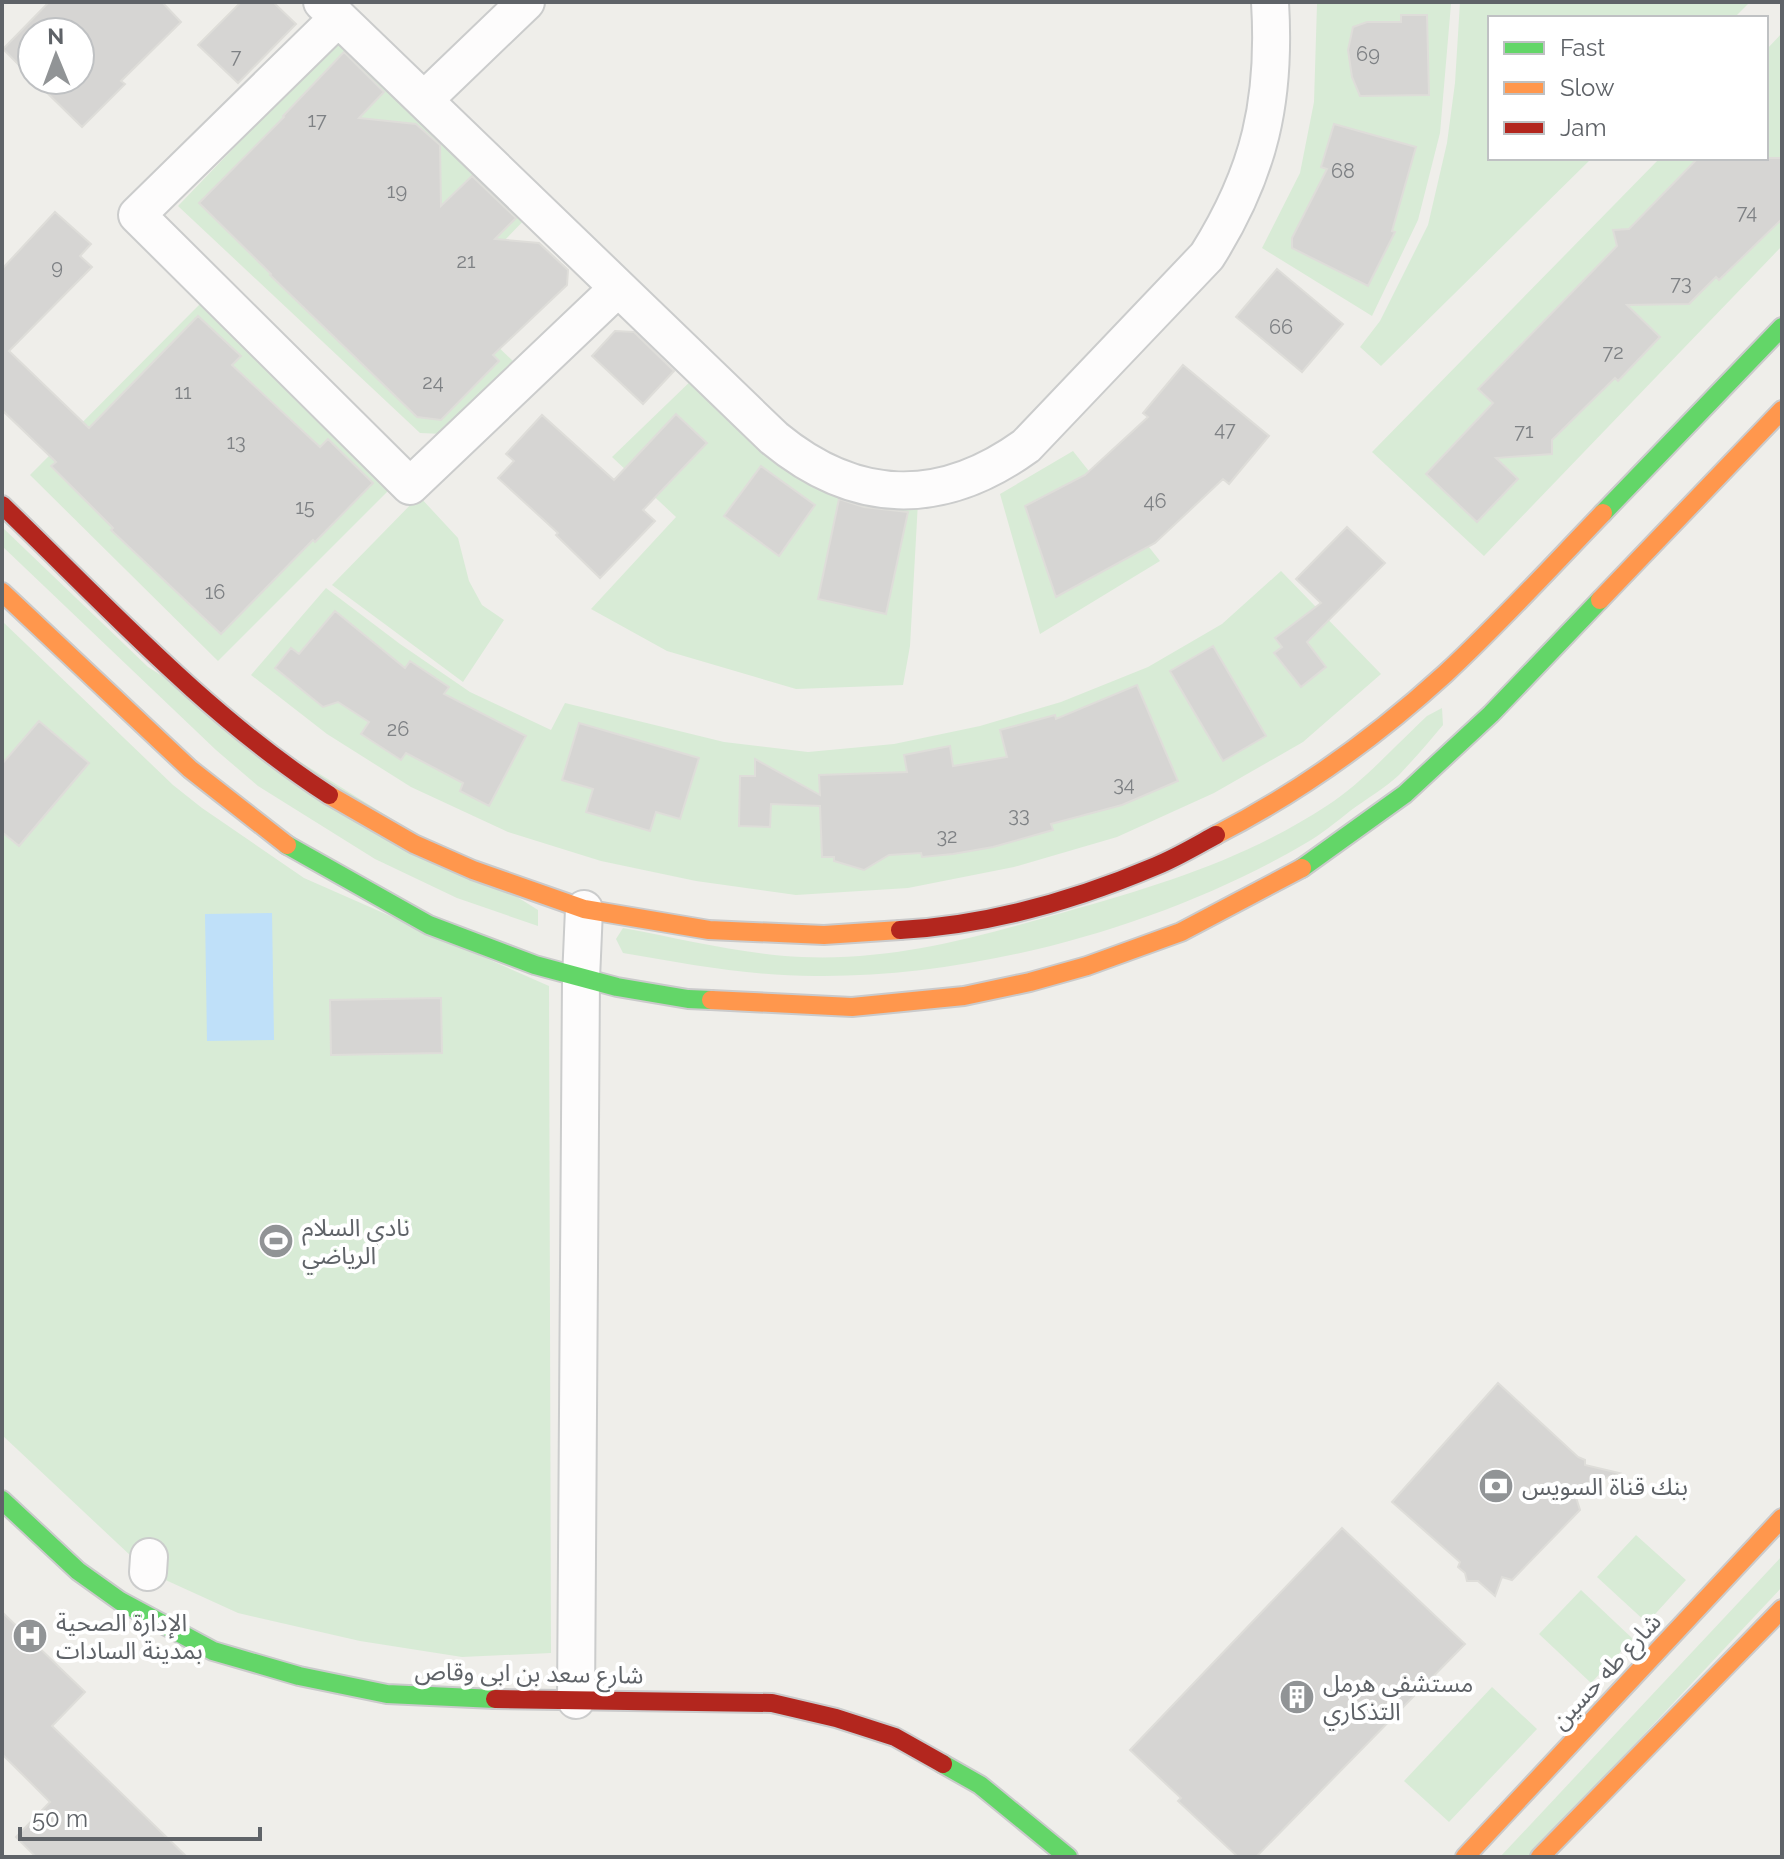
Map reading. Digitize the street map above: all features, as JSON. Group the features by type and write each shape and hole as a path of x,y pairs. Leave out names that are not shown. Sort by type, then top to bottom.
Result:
{"street":[{"path":"424,100 526,2"},
{"path":"618,288 410,486 137,215 330,10 774,438 819,471 860,485 901,490 928,489 980,475 1026,446 1207,256 1244,189 1258,153 1266,119 1272,49 1270,2"},
{"path":"2,505 251,740 357,813 414,844 473,870 584,909 709,930 824,935 936,928 1049,904 1157,866 1259,813 1450,680 1782,327"},
{"path":"2,592 190,769 293,850 429,925 581,979 688,999 852,1007 964,996 1087,966 1181,932 1293,874 1405,794 1485,709 1782,410"},
{"path":"576,1700 584,909"},
{"name":"شارع سعد بن ابى وقاص","path":"2,1500 78,1571 120,1601 213,1651 299,1676 387,1694 458,1699 772,1703 836,1718 895,1737 980,1785 1068,1857"},
{"name":"شارع طه حسين","path":"1465,1857 1782,1518"},
{"path":"1540,1857 1782,1609"}],"green space":[{"path":"1460,2 1750,2 1736,16 1488,16 1488,160 1590,160 1381,366 1360,347 1380,321 1428,225 1447,143 1455,83"},
{"path":"1317,4 1451,4 1440,133 1418,220 1372,316 1262,248 1300,173 1314,102"},
{"path":"344,33 532,212 448,299 514,362 443,434 420,433 178,206"},
{"path":"1782,33 1782,246 1484,556 1372,452 1658,160 1768,160 1768,48"},
{"path":"200,304 389,490 218,661 30,475"},
{"path":"697,375 760,433 918,502 910,646 903,685 796,689 667,651 591,609 676,517 612,457"},
{"path":"1073,451 1160,561 1040,634 1000,494"},
{"path":"419,496 458,538 469,581 482,605 504,620 463,682 332,585"},
{"path":"2,527 148,667 538,910 538,926 457,898 375,859 258,786 216,750 2,546"},
{"path":"1281,571 1381,674 1303,742 1214,793 1117,837 1014,867 908,888 796,895 696,881 601,861 508,832 411,787 327,734 251,675 326,588 470,692 551,730 565,703 724,742 808,752 894,744 980,726 1061,702 1148,667 1222,624"},
{"name":"نادي السلام الرياضي","path":"2,621 173,785 304,878 549,986 551,1653 462,1657 360,1641 238,1613 148,1572 2,1435"},
{"path":"1442,708 1443,725 1399,775 1312,839 1252,872 1193,899 1069,941 941,968 815,976 743,972 623,953 616,939 623,928 757,953 802,957 870,955 968,938 1100,902 1201,869 1296,824 1340,796 1427,716"},
{"path":"1636,1535 1686,1580 1647,1623 1597,1577"},
{"path":"1782,1556 1782,1587 1529,1857 1500,1857"},
{"path":"1581,1590 1633,1639 1591,1683 1539,1634"},
{"path":"1492,1687 1537,1729 1449,1822 1404,1781"}],"water":[{"path":"272,913 274,1040 207,1041 205,914"}],"building":[{"path":"49,2 162,2 181,22 121,81 125,84 82,127 50,96 96,96 96,16 35,16"},
{"path":"241,2 273,2 296,24 238,83 198,45"},
{"path":"1401,15 1427,15 1429,95 1360,96 1352,77 1348,50 1353,27 1367,22 1401,22"},
{"path":"16,36 16,62 3,49"},
{"path":"344,52 384,92 359,118 416,124 440,145 441,206 472,176 516,218 495,239 539,243 568,270 567,285 493,355 499,361 441,420 417,417 199,203"},
{"path":"1334,124 1416,147 1392,231 1395,232 1368,286 1292,248 1292,238 1327,169 1321,167"},
{"path":"1782,158 1782,219 1719,280 1716,277 1689,304 1627,305 1660,337 1618,381 1615,378 1552,440 1552,454 1496,458 1518,479 1477,522 1426,474 1493,403 1478,389 1617,246 1613,230 1629,229 1696,160"},
{"path":"55,212 91,244 80,256 92,267 9,351 89,428 198,316 241,356 232,365 320,447 328,439 373,483 221,634 111,530 113,528 51,466 56,462 2,410 2,269"},
{"path":"1277,269 1343,324 1302,372 1236,317"},
{"path":"615,331 634,332 674,371 643,404 592,356"},
{"path":"1183,365 1269,436 1229,484 1223,479 1155,543 1056,597 1025,506 1085,475 1148,417 1143,413"},
{"path":"676,414 707,443 643,510 655,521 600,578 556,535 558,533 498,478 514,461 506,454 542,415 614,480"},
{"path":"761,466 815,505 779,556 724,516"},
{"path":"839,499 864,507 908,512 886,614 818,599"},
{"path":"1347,527 1385,563 1307,642 1326,667 1301,687 1274,653 1282,647 1275,638 1321,603 1296,579"},
{"path":"335,611 405,668 410,661 449,687 444,694 526,736 489,806 460,791 463,783 406,753 401,760 361,734 369,722 338,702 323,707 275,668 291,648 299,654"},
{"path":"1213,646 1266,736 1223,761 1170,671"},
{"path":"1137,685 1178,781 1122,805 1051,824 1053,830 993,847 953,854 922,857 921,853 889,855 864,870 834,861 834,857 822,857 820,806 771,804 770,827 739,826 740,776 755,776 755,759 820,795 819,775 907,772 904,755 950,746 953,766 1007,757 1000,730 1055,715 1056,719"},
{"path":"39,721 89,763 19,846 2,832 2,764"},
{"path":"579,723 699,758 680,819 656,812 650,831 586,812 593,789 562,780"},
{"path":"441,998 442,1053 331,1055 330,1000"},
{"name":"بنك قناة السويس","path":"1498,1383 1585,1460 1585,1465 1619,1473 1574,1491 1580,1510 1512,1580 1502,1577 1495,1596 1478,1581 1467,1581 1465,1573 1458,1567 1460,1562 1392,1502"},
{"name":"مستشفى هرمل التذكاري","path":"1342,1528 1465,1644 1256,1857 1238,1857 1178,1801 1181,1798 1130,1750"},
{"path":"2,1612 85,1692 52,1726 187,1857 36,1857 16,1837 50,1802 2,1754"}],"traffic: fast":[{"path":"1603,513 1782,327"},
{"path":"1302,868 1405,794 1491,714 1600,600"},
{"path":"287,845 429,925 535,965 617,987 711,1000"},
{"path":"2,1500 78,1571 120,1601 213,1651 299,1676 387,1694 495,1699"},
{"path":"943,1764 980,1785 1068,1857"}],"traffic: slow":[{"path":"1600,600 1782,410"},
{"path":"1216,835 1307,782 1419,697 1486,635 1603,513"},
{"path":"2,592 190,769 287,845"},
{"path":"329,795 414,844 473,870 584,909 709,930 824,935 900,930"},
{"path":"711,1000 852,1007 964,996 1030,982 1087,966 1181,932 1302,868"},
{"path":"1465,1857 1782,1518"},
{"path":"1540,1857 1782,1609"}],"traffic: jam":[{"path":"2,505 200,695 241,731 329,795"},
{"path":"900,930 998,917 1063,900 1156,866 1216,835"},
{"path":"495,1699 772,1703 836,1718 895,1737 943,1764"}],"place":[{"name":"نادي السلام الرياضي","path":"276,1241"},
{"name":"بنك قناة السويس","path":"1496,1486"},
{"name":"الإدارة الصحية بمدينة السادات","path":"30,1636"},
{"name":"مستشفى هرمل التذكاري","path":"1297,1697"}]}
